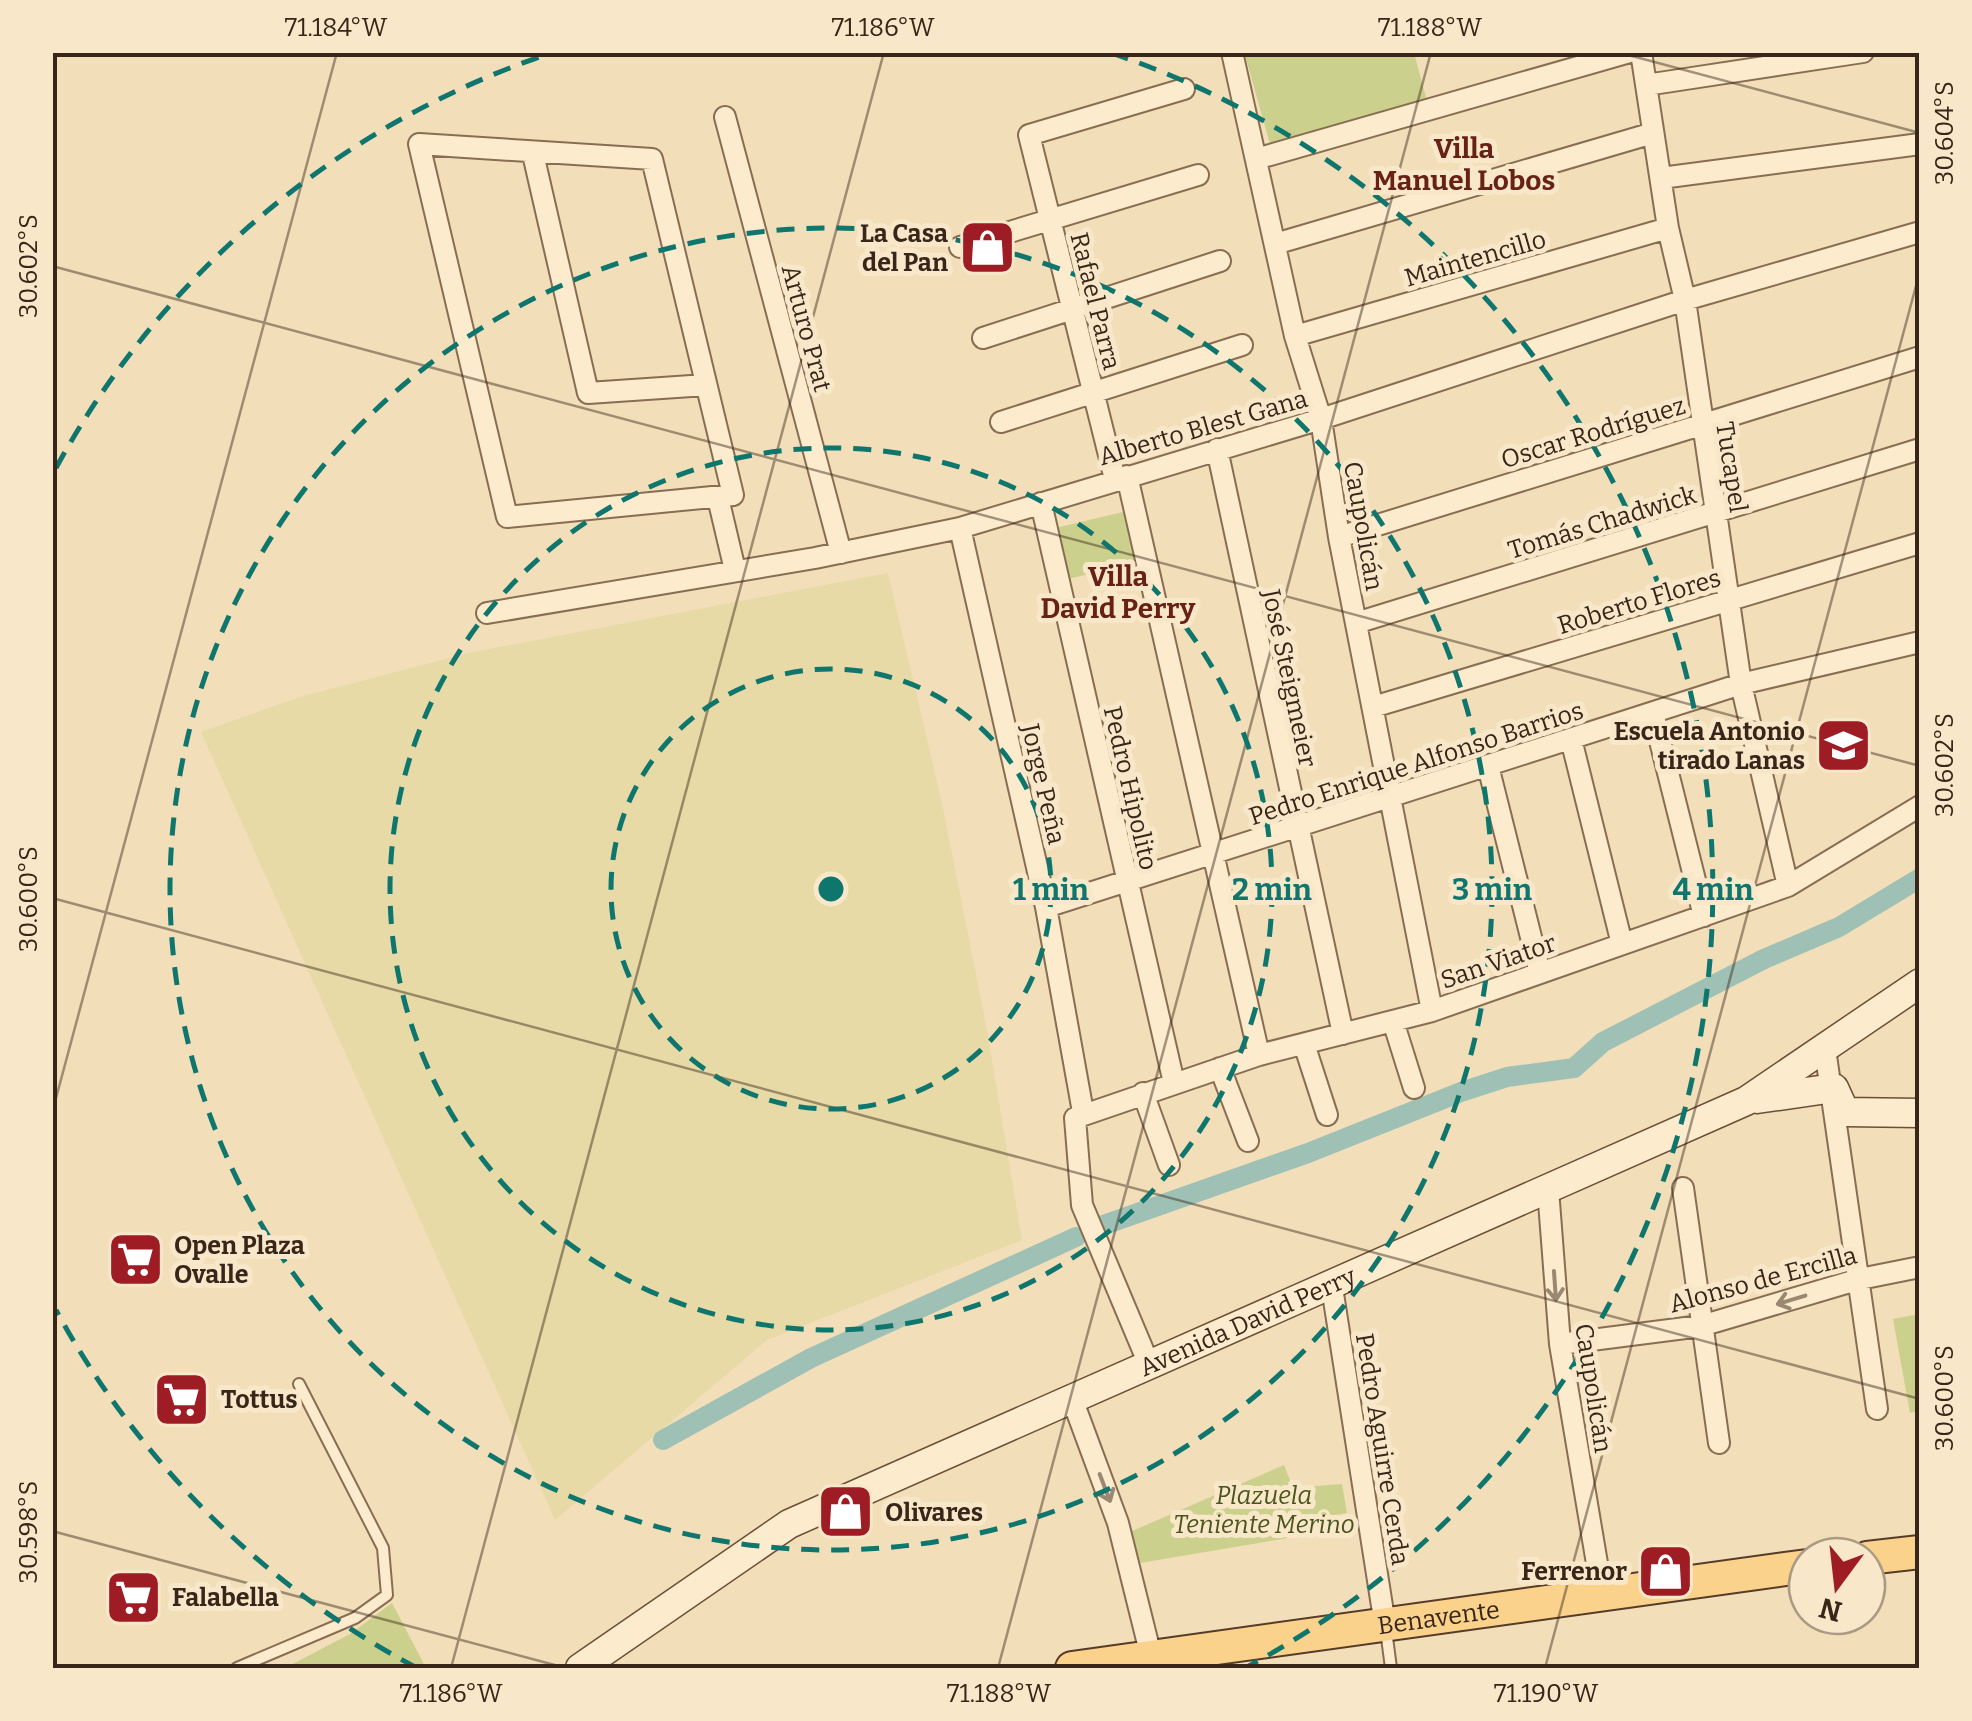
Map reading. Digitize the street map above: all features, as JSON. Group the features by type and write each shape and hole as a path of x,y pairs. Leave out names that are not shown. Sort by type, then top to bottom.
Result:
{"main road":[{"name":"Avenida David Perry","path":"580,1668 788,1524 1331,1280 1746,1101 1920,983"},
{"path":"1746,1101 1834,1088 1845,1112 1920,1113"},
{"path":"1887,1556 1920,1552"},
{"name":"Benavente","path":"1072,1668 1787,1569"}],"street":[{"name":"Caupolicán","path":"1232,52 1295,336 1321,419 1339,537 1432,1011"},
{"path":"1256,159 1630,52"},
{"name":"Tucapel","path":"1640,52 1668,228 1685,300 1700,425 1741,684 1788,886"},
{"path":"1646,86 1863,52"},
{"name":"Rafael Parra","path":"1184,89 1029,135 1093,392 1121,478 1259,1056"},
{"name":"Arturo Prat","path":"725,117 840,552"},
{"path":"1274,244 1653,133"},
{"path":"419,144 652,159 706,385 734,495 507,517 419,144"},
{"path":"1660,178 1920,144"},
{"path":"533,154 588,393 706,385"},
{"path":"960,247 1198,175"},
{"name":"Maintencillo","path":"1295,336 1668,228"},
{"name":"Alberto Blest Gana","path":"487,613 960,528 1321,419 1685,300 1920,232"},
{"path":"983,338 1220,261"},
{"path":"1002,422 1242,344"},
{"name":"Oscar Rodríguez","path":"1339,537 1920,357"},
{"name":"José Steigmeier","path":"1217,449 1295,828 1343,1034"},
{"name":"Tomás Chadwick","path":"1356,622 1920,449"},
{"path":"718,498 735,570"},
{"name":"Pedro Hipolito","path":"1041,503 1174,1083"},
{"name":"Jorge Peña","path":"960,528 1046,908 1079,1115 1082,1205 1148,1362"},
{"name":"Roberto Flores","path":"1372,708 1920,542"},
{"name":"Pedro Enrique Alfonso Barrios","path":"1046,908 1741,684 1920,642"},
{"path":"1653,713 1704,916"},
{"path":"1571,740 1622,944"},
{"path":"1488,766 1540,973"},
{"name":"San Viator","path":"1079,1115 1259,1056 1432,1011 1788,886 1920,806"},
{"path":"1393,1021 1414,1088"},
{"path":"1304,1044 1328,1115"},
{"path":"1825,1049 1834,1088 1876,1408"},
{"path":"1220,1068 1248,1141"},
{"path":"1143,1093 1170,1165"},
{"path":"1683,1188 1718,1444"},
{"name":"Caupolicán","path":"1548,1189 1560,1344 1602,1593"},
{"name":"Alonso de Ercilla","path":"1560,1344 1701,1326 1860,1279 1920,1267"},
{"name":"Pedro Aguirre Cerda","path":"1331,1280 1385,1624"},
{"path":"1071,1396 1118,1523 1151,1656"}],"lane":[{"path":"237,1668 355,1618 379,1605 387,1595 384,1548 299,1384"},
{"path":"1385,1624 1391,1668"}],"shaded area":[{"path":"888,573 942,803 987,1030 1022,1240 767,1340 555,1520 201,732 300,697 468,653"}],"green space":[{"path":"1414,53 1427,101 1270,144 1245,55"},
{"path":"1123,512 1135,563 1064,580 1051,529"},
{"path":"1919,1314 1919,1411 1910,1413 1893,1319"},
{"name":"Plazuela Teniente Merino","path":"1284,1465 1293,1488 1342,1484 1347,1513 1294,1523 1294,1537 1140,1563 1130,1532"},
{"path":"392,1603 426,1668 285,1668 350,1634"}],"waterway":[{"path":"1101,1226 1308,1153 1461,1092 1507,1077 1574,1068 1603,1042 1764,959 1839,927 1920,878"},
{"path":"663,1440 811,1358 1076,1237"}],"place":[{"name":"La Casa del Pan","path":"987,247"},
{"name":"Escuela Antonio tirado Lanas","path":"1844,745"},
{"name":"Open Plaza Ovalle","path":"135,1259"},
{"name":"Tottus","path":"182,1399"},
{"name":"Olivares","path":"846,1512"},
{"name":"Ferrenor","path":"1666,1571"},
{"name":"Falabella","path":"133,1597"}],"district":[{"name":"Villa Manuel Lobos","path":"1464,164"},
{"name":"Villa David Perry","path":"1118,592"}]}
